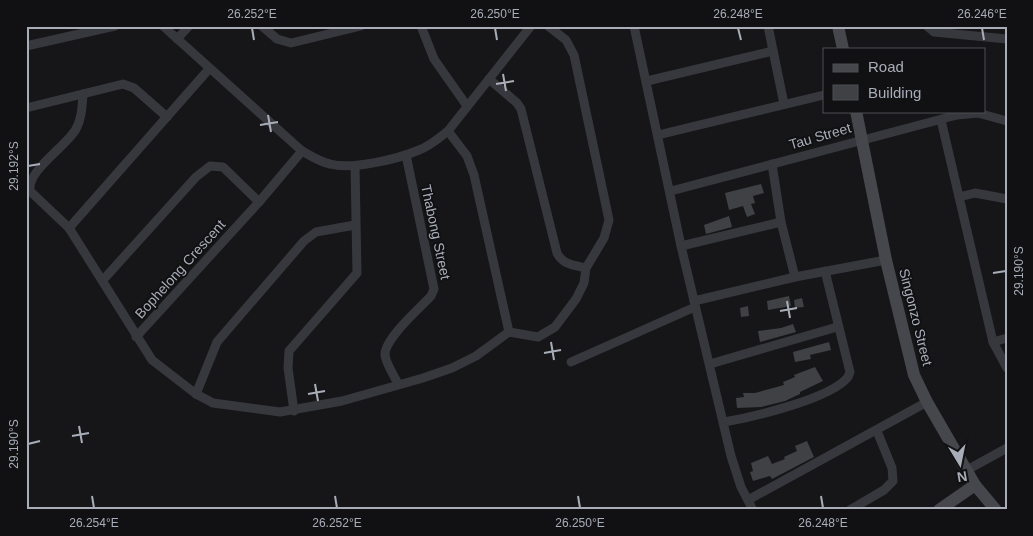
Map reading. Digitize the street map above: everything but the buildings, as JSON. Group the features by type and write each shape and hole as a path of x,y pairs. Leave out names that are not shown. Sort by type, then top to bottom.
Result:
{"street":[{"path":"26,46 86,29 115,26"},
{"path":"163,26 302,151 330,164 355,166 406,155 427,146 448,131 531,26"},
{"path":"177,40 188,26"},
{"path":"262,26 277,39 291,43 361,26"},
{"path":"421,26 434,59 467,106"},
{"path":"448,131 467,156 474,175 509,332 536,337 555,327 581,290 586,268 604,238 609,220 574,55 566,40 548,26"},
{"path":"634,26 671,191 681,246 734,468 753,510"},
{"path":"768,26 784,104"},
{"path":"838,26 843,48"},
{"path":"927,26 934,32 976,31 1007,39"},
{"path":"647,80 773,51"},
{"path":"69,228 209,69"},
{"path":"489,79 513,99 521,109 560,260 586,268"},
{"path":"26,108 123,84 129,85 167,117"},
{"path":"83,94 80,121 74,131 29,183 31,194 69,228 103,280 136,337"},
{"path":"658,135 823,95"},
{"name":"Singonzo Street","path":"856,112 886,260 914,374 927,402 975,485 996,510"},
{"name":"Tau Street","path":"671,191 862,139 941,120 978,113 1007,121"},
{"path":"941,120 992,342 1007,368"},
{"name":"Bophelong Crescent","path":"302,151 260,202 136,337 152,360 196,394 221,404 272,412 294,411 342,401 452,368 476,356 509,332"},
{"name":"Thabong Street","path":"398,384 385,357 387,345 431,296 434,289 406,155"},
{"path":"772,164 781,222 795,277"},
{"path":"103,280 196,177 210,166 223,167 260,202"},
{"path":"294,411 288,368 290,351 357,273 355,166"},
{"path":"959,197 975,193 1007,199"},
{"path":"681,246 781,222"},
{"path":"196,394 217,342 304,241 316,232 355,225"},
{"path":"571,362 695,304 795,277 886,260"},
{"path":"724,422 787,408 846,380 850,372 837,327 825,271"},
{"path":"710,364 837,327"},
{"path":"992,342 1007,338"},
{"path":"748,500 927,402"},
{"path":"850,510 884,490 893,481 892,468 877,431"},
{"path":"967,470 1007,448"},
{"path":"939,510 975,485"}]}
